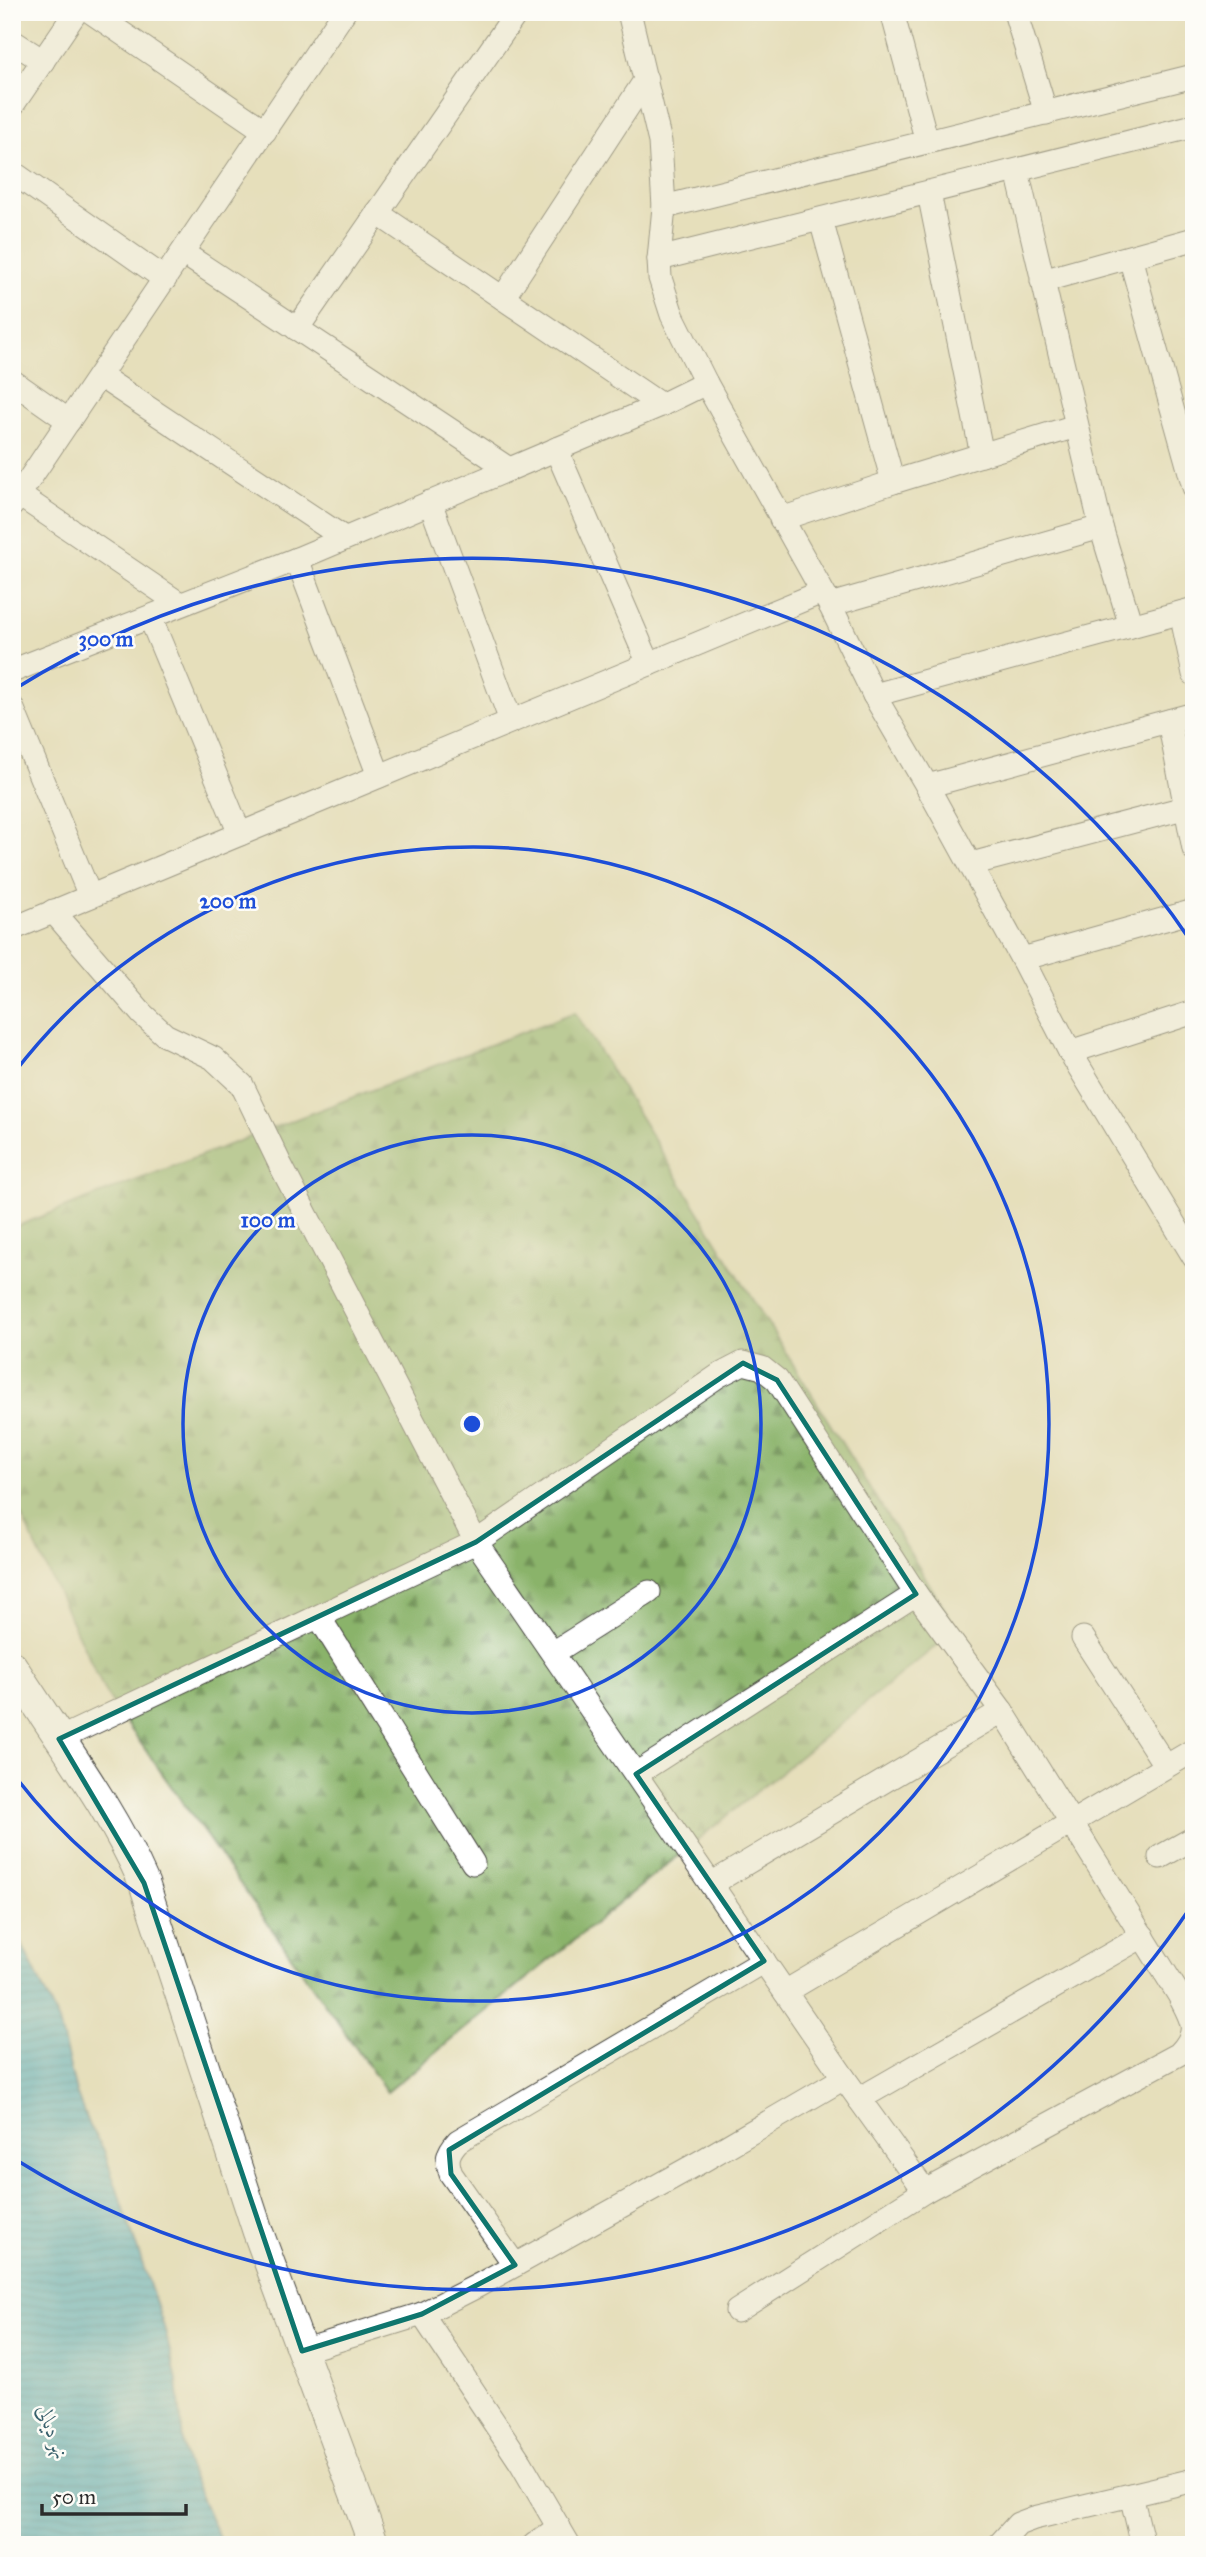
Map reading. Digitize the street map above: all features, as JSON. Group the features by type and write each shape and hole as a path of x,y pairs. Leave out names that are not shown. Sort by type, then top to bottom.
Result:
{"main road":[{"path":"12,1667 122,1838 144,1883 258,2232 374,2545"}],"street":[{"path":"12,106 76,12"},
{"path":"91,12 265,131"},
{"path":"180,604 16,500 344,12"},
{"path":"297,329 517,12"},
{"path":"629,12 660,142 664,208 659,259 665,297 706,383 826,599 874,695 971,864 1070,1052 1192,1250"},
{"path":"892,12 927,142"},
{"path":"1015,12 1045,113"},
{"path":"12,41 43,61"},
{"path":"664,208 1194,76"},
{"path":"503,298 646,79"},
{"path":"659,259 1194,126"},
{"path":"1017,171 1101,527 1131,626"},
{"path":"12,173 166,279"},
{"path":"929,193 982,455"},
{"path":"377,213 661,405"},
{"path":"821,220 892,482"},
{"path":"1041,281 1194,239"},
{"path":"183,253 509,469"},
{"path":"1130,257 1194,487"},
{"path":"100,376 344,538"},
{"path":"12,380 69,421"},
{"path":"12,671 297,559 661,405 706,383"},
{"path":"781,519 1076,426"},
{"path":"556,449 649,664"},
{"path":"430,502 511,721"},
{"path":"12,929 649,664 826,599 1101,527"},
{"path":"297,559 379,776"},
{"path":"874,695 1187,611 1194,674"},
{"path":"150,617 240,834"},
{"path":"12,707 90,896"},
{"path":"927,786 1194,714"},
{"path":"1169,721 1194,849"},
{"path":"971,864 1184,808"},
{"path":"53,911 142,1014 164,1035 213,1058 242,1085 280,1164 477,1542 844,2078 925,2191"},
{"path":"1022,959 1194,911"},
{"path":"1070,1052 1194,1012"},
{"path":"59,1740 477,1542 718,1376 743,1363 762,1368 778,1380 916,1594 1002,1712 1179,1995 1192,2021 1193,2034 1179,2054 925,2191 737,2311"},
{"path":"553,1653 649,1592"},
{"path":"636,1774 916,1594"},
{"path":"319,1617 473,1863"},
{"path":"1083,1638 1165,1765"},
{"path":"711,1884 1002,1712"},
{"path":"785,1992 1194,1750"},
{"path":"1160,1857 1194,1838"},
{"path":"859,2099 1143,1936"},
{"path":"515,2265 451,2175 447,2161 449,2150 457,2141 764,1961"},
{"path":"302,2351 422,2314 702,2161 844,2078"},
{"path":"422,2314 507,2441 564,2536 534,2545"},
{"path":"999,2545 1018,2524 1194,2480"},
{"path":"1131,2495 1143,2545"}],"highlighted area":[{"path":"743,1363 777,1380 916,1594 636,1774 764,1961 449,2150 451,2174 515,2265 422,2314 302,2351 144,1883 59,1739 476,1542"}],"green space":[{"path":"575,1012 957,1629 387,2092 106,1694 12,1496 12,1228"}],"water":[{"name":"نهر ديالى","path":"12,1923 59,2022 76,2092 89,2126 103,2148 164,2327 177,2380 184,2451 190,2472 222,2545 12,2545"}]}
